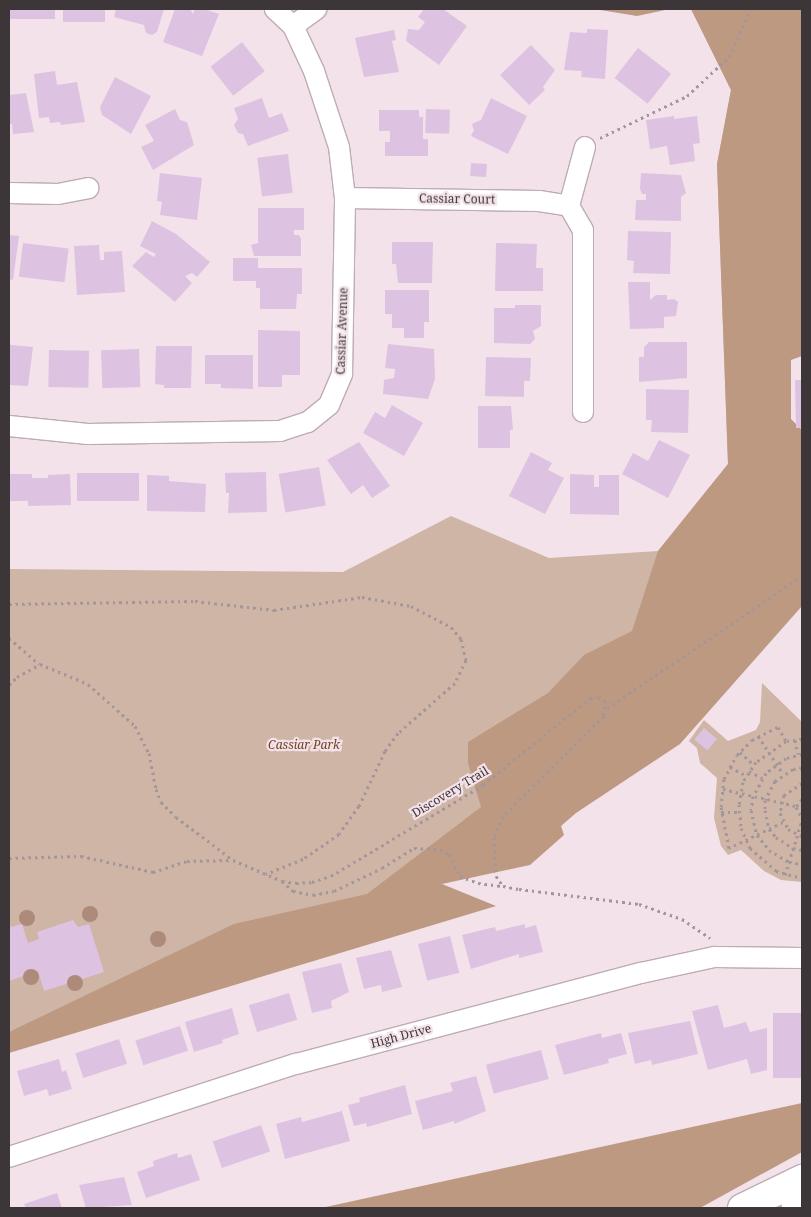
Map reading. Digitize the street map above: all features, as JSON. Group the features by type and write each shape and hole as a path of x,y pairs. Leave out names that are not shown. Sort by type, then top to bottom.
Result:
{"main road":[{"path":"742,1208 795,1191"}],"street":[{"name":"Cassiar Avenue","path":"9,426 88,434 270,431 308,422 329,405 342,374 345,198 331,118 293,26 274,9"},
{"path":"293,26 316,9"},
{"path":"583,412 583,230 569,206 586,147"},
{"path":"9,193 58,194 88,188"},
{"name":"Cassiar Court","path":"345,198 539,200 569,206"},
{"name":"High Drive","path":"9,1156 296,1064 641,973 714,957 802,958"}],"path":[{"path":"586,147 622,125 687,96 729,57 751,9"},
{"path":"503,886 496,876 493,859 494,836 503,816 604,716 607,708 802,576"},
{"path":"9,604 196,600 274,610 362,597 411,606 451,627 461,639 465,654 463,672 456,684 398,733 385,751 359,806 339,834 303,859 266,874"},
{"path":"9,638 40,664 17,676 9,685"},
{"name":"Discovery Trail","path":"40,664 72,675 122,711 143,739 161,802 186,826 233,860 282,881 312,882 331,876 483,785 590,698 605,700 607,708"},
{"path":"783,822 729,848 721,812 723,789 730,768 740,752 758,736 780,727 786,741"},
{"path":"758,736 783,774"},
{"path":"802,739 786,741 768,751 749,771 740,793 739,812 745,840 758,857 785,875 802,878"},
{"path":"795,740 800,754 776,764 762,778 753,796 753,823 757,834 769,850 789,862 802,864"},
{"path":"740,752 754,766"},
{"path":"730,768 747,776"},
{"path":"802,768 783,774 775,781 766,799 764,810 769,828 784,844 802,850"},
{"path":"749,771 762,778"},
{"path":"800,835 783,822 781,802 790,789 802,783"},
{"path":"723,789 796,806"},
{"path":"796,806 802,799"},
{"path":"785,875 800,835 802,819 796,806"},
{"path":"721,812 739,812"},
{"path":"282,881 293,891 313,895 334,891 382,868 414,848 440,850 449,854 460,876 478,883 639,904 682,919 712,939"},
{"path":"9,858 81,856 153,872 187,861 233,860"}],"green space":[{"name":"Cassiar Park","path":"691,9 802,9 780,353 783,576 416,899 9,1032 9,569 343,572 451,516 549,558 658,551 728,464 717,164 731,90"},
{"path":"762,683 802,722 802,882 781,880 764,871 741,850 728,855 721,846 714,818 717,778 700,763 697,748 689,741 704,720 728,741 756,730 760,722"}],"shaded area":[{"path":"594,9 670,9 637,16"},
{"path":"691,9 802,9 802,356 791,360 791,419 802,430 802,606 680,744 576,813 561,826 564,835 530,865 442,884 496,906 9,1053 9,1032 234,924 367,894 481,807 468,763 468,742 548,693 584,655 632,631 658,551 728,464 717,164 731,90"},
{"path":"802,1103 802,1152 700,1208 321,1208"}],"building":[{"path":"9,9 55,9 55,19 9,19"},
{"path":"63,9 105,9 105,22 63,22"},
{"path":"116,9 164,9 157,32 152,35 146,33 144,25 114,17"},
{"path":"175,9 190,9 193,14 195,9 204,9 219,14 202,56 163,42"},
{"path":"424,9 443,9 467,26 439,65 406,41 408,29 419,30 425,22 418,17"},
{"path":"587,29 608,30 605,79 581,77 582,71 564,70 570,32 587,33"},
{"path":"394,30 396,40 392,41 399,72 364,77 355,38"},
{"path":"242,42 265,71 233,96 210,67"},
{"path":"531,45 555,70 543,87 545,90 529,105 500,75"},
{"path":"638,48 671,74 648,104 615,78"},
{"path":"55,71 57,85 77,82 85,122 61,125 60,122 50,123 49,117 39,118 34,74"},
{"path":"115,77 151,96 131,134 102,115 100,107"},
{"path":"26,93 34,132 13,134 12,124 9,124 9,95"},
{"path":"262,98 269,118 282,113 289,131 248,146 243,134 238,133 234,125 238,119 234,108"},
{"path":"491,98 527,116 508,154 471,136 474,130 472,124 481,120"},
{"path":"175,109 180,120 187,122 194,145 153,170 141,147 154,141 145,125"},
{"path":"426,109 450,110 449,134 425,133"},
{"path":"379,110 419,110 419,117 423,117 423,139 428,139 428,156 385,156 385,142 390,142 390,131 379,131"},
{"path":"674,116 674,119 697,116 700,143 693,144 695,161 670,165 667,146 650,149 646,120"},
{"path":"288,154 293,193 262,196 257,158"},
{"path":"471,163 487,164 486,177 470,176"},
{"path":"160,173 202,178 197,220 160,215 162,202 157,201"},
{"path":"641,173 681,175 686,193 681,197 681,221 635,220 636,200 646,200 646,194 642,194 640,189"},
{"path":"258,208 304,208 304,230 294,230 294,235 299,235 301,239 301,256 254,256 251,245 258,243"},
{"path":"152,221 176,234 210,262 197,277 192,273 185,276 192,283 175,302 132,266 146,252 154,257 156,254 140,246"},
{"path":"628,231 671,232 670,274 633,273 634,261 627,260"},
{"path":"9,235 19,236 13,280 9,279"},
{"path":"392,242 433,242 432,283 398,283 396,264 392,264"},
{"path":"23,243 69,249 65,282 19,277"},
{"path":"496,243 537,244 536,268 543,268 543,291 495,291"},
{"path":"99,245 100,260 104,260 104,252 122,251 125,292 77,295 74,246"},
{"path":"233,258 258,258 258,268 302,268 302,294 297,294 296,309 260,309 260,288 256,288 256,281 233,281"},
{"path":"628,282 650,282 650,300 656,295 667,295 667,300 674,299 678,302 676,316 664,317 664,328 630,329"},
{"path":"385,290 429,290 429,322 424,322 424,338 404,338 404,328 392,328 392,314 385,314"},
{"path":"515,305 541,305 541,326 533,331 535,339 530,344 494,343 494,308 515,308"},
{"path":"258,330 300,331 300,375 282,375 282,387 258,387"},
{"path":"9,341 11,345 33,347 28,386 9,385"},
{"path":"649,342 687,342 687,378 639,382 639,357 644,357 644,347"},
{"path":"388,344 434,349 435,379 428,399 383,394 384,380 394,378 395,369 385,368"},
{"path":"156,346 192,346 191,388 164,388 164,385 155,384"},
{"path":"139,349 140,387 102,388 101,350"},
{"path":"49,350 89,351 88,388 48,387"},
{"path":"205,355 253,355 253,389 221,388 221,384 205,384"},
{"path":"486,357 531,358 530,381 524,381 524,397 485,396"},
{"path":"795,380 802,380 802,428 796,428"},
{"path":"646,389 689,390 688,433 651,432 652,420 646,420"},
{"path":"392,405 423,423 404,456 363,433 375,412 385,418"},
{"path":"478,406 511,406 513,430 510,430 510,448 478,448"},
{"path":"659,440 690,455 668,498 622,474 633,453 648,461"},
{"path":"359,442 390,486 372,498 363,485 351,494 327,460"},
{"path":"531,452 552,463 548,470 564,478 545,514 509,496"},
{"path":"319,467 326,505 285,513 279,474"},
{"path":"266,472 267,512 228,513 229,493 226,493 225,473"},
{"path":"77,473 139,473 139,501 77,501"},
{"path":"9,474 32,474 32,478 48,478 48,475 70,474 71,505 28,506 28,501 9,501"},
{"path":"570,474 594,475 594,487 599,487 599,475 619,475 619,515 570,514"},
{"path":"147,475 169,476 169,481 206,484 205,512 147,511"},
{"path":"704,728 717,739 707,750 694,739"},
{"path":"73,920 78,927 89,924 104,972 44,991 38,971 9,981 9,922 11,927 22,924 28,943 39,939 37,932"},
{"path":"525,924 525,928 536,925 543,952 519,958 519,954 471,969 462,935 495,927 496,931"},
{"path":"450,936 459,973 427,981 418,944"},
{"path":"391,950 402,987 382,992 381,985 364,989 356,958"},
{"path":"341,963 349,992 331,1001 332,1008 312,1013 302,972"},
{"path":"289,993 297,1020 257,1032 249,1005"},
{"path":"718,1005 724,1028 746,1022 750,1032 767,1028 767,1070 751,1074 747,1059 708,1070 692,1011"},
{"path":"232,1008 239,1034 222,1040 223,1043 194,1052 185,1022"},
{"path":"773,1013 802,1013 802,1078 773,1078"},
{"path":"690,1021 698,1054 652,1065 651,1060 635,1064 628,1033"},
{"path":"180,1026 188,1051 143,1065 135,1041"},
{"path":"601,1033 602,1038 621,1033 627,1054 608,1059 609,1063 564,1075 555,1045"},
{"path":"119,1039 127,1064 83,1078 75,1053"},
{"path":"541,1050 549,1079 494,1094 486,1065"},
{"path":"59,1059 62,1072 66,1070 72,1089 49,1096 47,1089 24,1096 17,1071"},
{"path":"476,1076 486,1111 454,1124 454,1121 423,1130 415,1101 453,1091 450,1083"},
{"path":"405,1085 412,1114 367,1127 366,1123 354,1126 348,1105 360,1102 359,1098"},
{"path":"342,1111 350,1141 285,1159 276,1124 301,1117 302,1122"},
{"path":"261,1125 270,1151 222,1168 213,1142"},
{"path":"177,1153 178,1158 191,1154 200,1180 146,1198 137,1172 154,1166 153,1161"},
{"path":"124,1177 132,1205 86,1208 79,1185"},
{"path":"57,1193 62,1208 26,1208 24,1204"}]}
